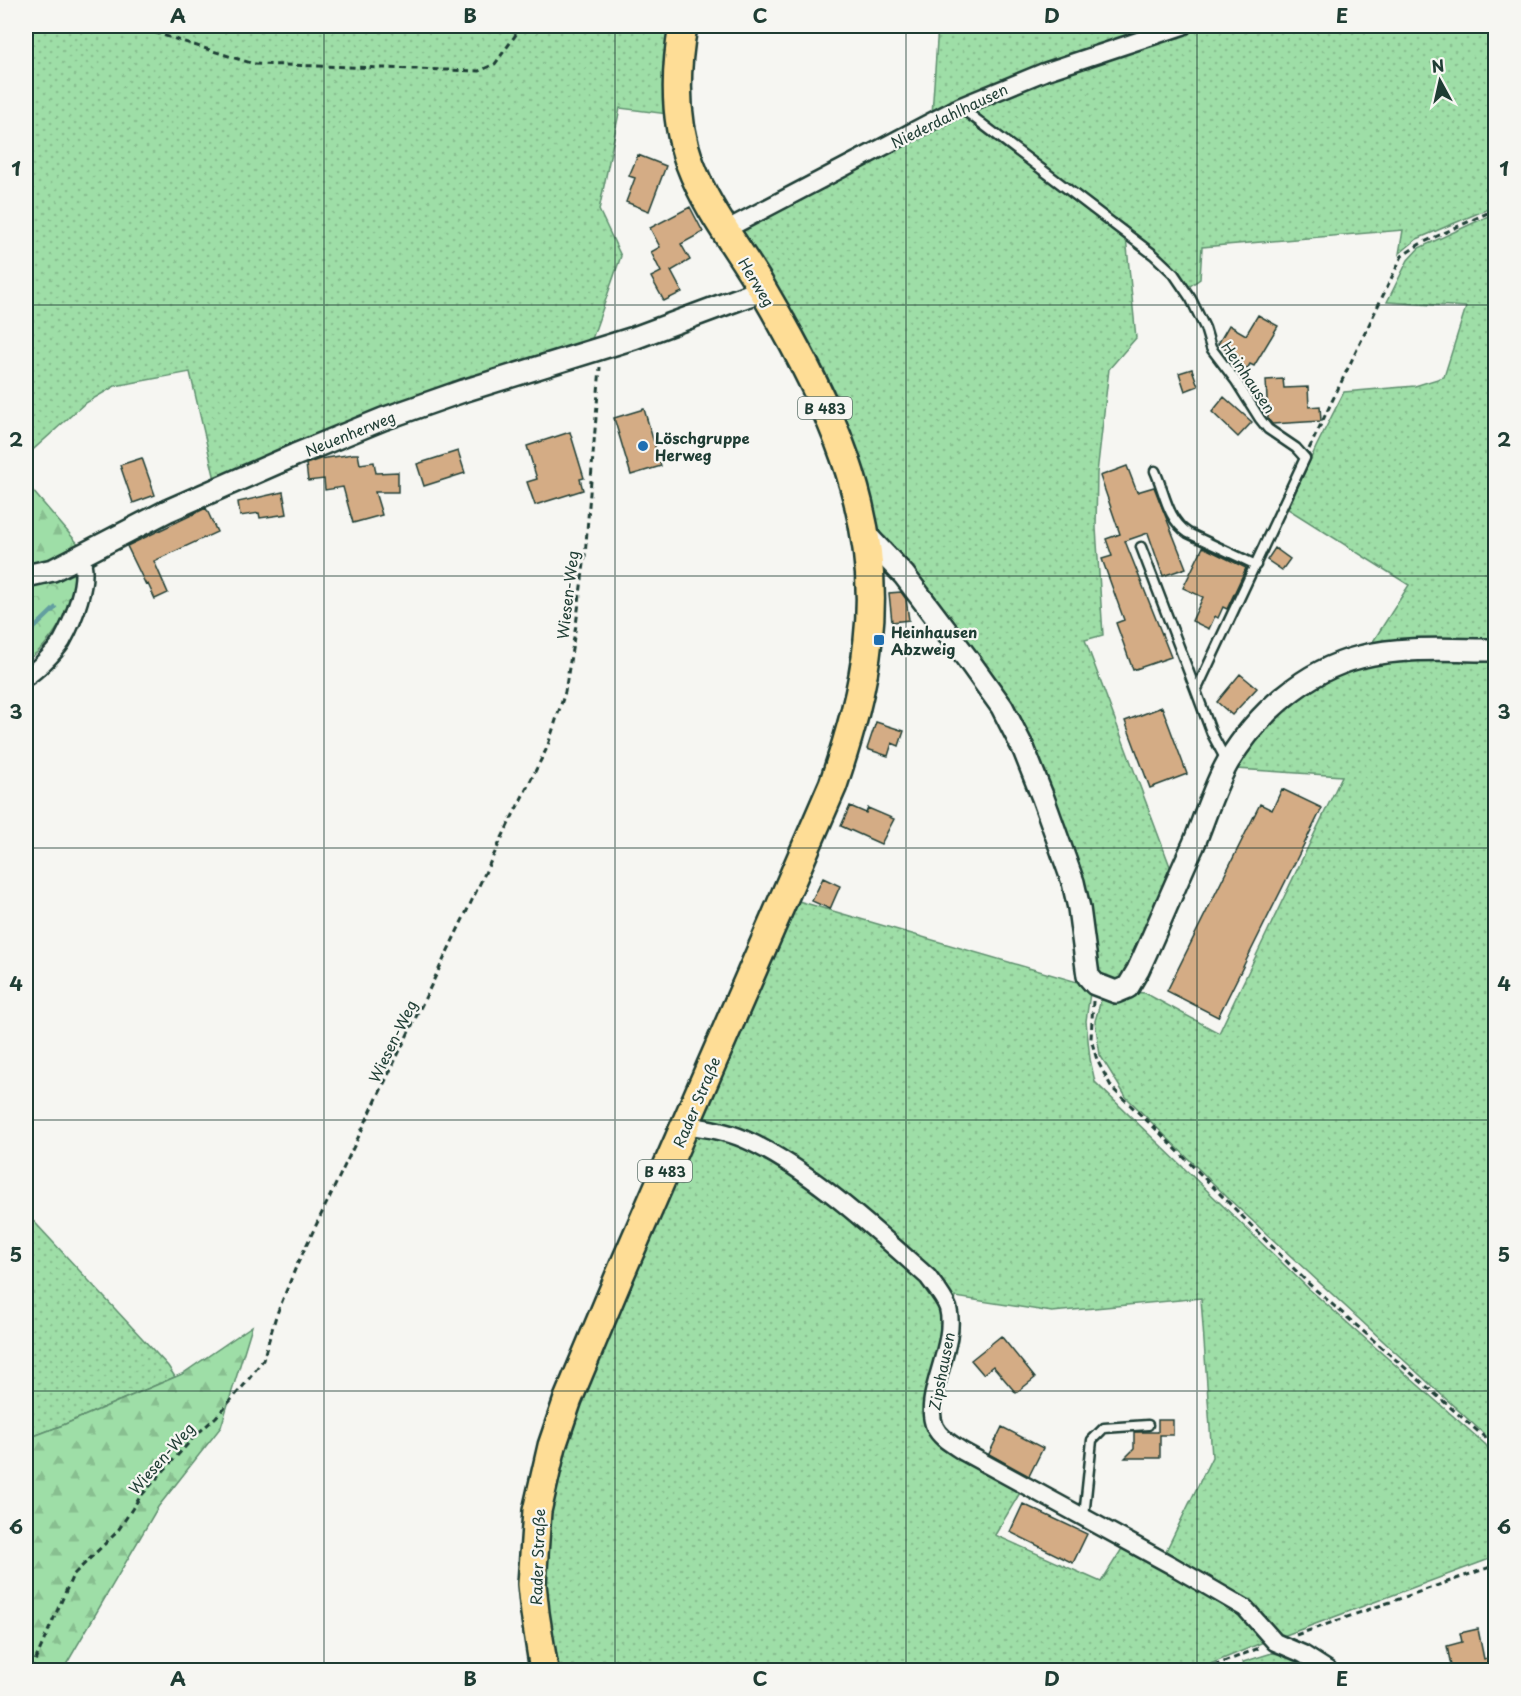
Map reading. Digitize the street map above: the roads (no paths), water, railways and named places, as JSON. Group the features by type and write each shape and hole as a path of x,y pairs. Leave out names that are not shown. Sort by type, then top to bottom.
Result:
{"main road":[{"name":"Herweg","path":"683,26 677,85 683,141 690,165 705,196 763,290 808,372 843,447 853,478 865,534"},
{"name":"Rader Straße","path":"544,1671 534,1613 532,1584 537,1511 552,1446 568,1399 619,1277 833,785 853,723 867,650 870,616 869,564 865,534"}],"street":[{"name":"Niederdahlhausen","path":"725,230 959,107 1044,72 1183,26"},
{"name":"Neuenherweg","path":"26,576 53,570 81,558 167,512 383,419 463,391 634,338 763,290"},
{"path":"865,534 904,575 1002,707 1028,759 1066,858 1079,908 1088,976 1095,984 1116,992 1128,987 1138,970 1227,763 1269,710 1314,676 1337,665 1383,652 1425,649 1496,650"},
{"path":"26,677 61,643 76,608 83,582 85,567 81,558"},
{"name":"Zipshausen","path":"686,1125 711,1129 743,1139 772,1154 828,1193 928,1277 948,1308 950,1323 948,1341 931,1412 935,1428 944,1439 1245,1608 1275,1642 1303,1654 1328,1671"}],"lane":[{"name":"Heinhausen","path":"959,107 1130,237 1174,274 1191,299 1205,328 1211,348 1236,381 1260,419 1268,429 1296,448 1305,458 1256,565"},
{"path":"1155,471 1171,516 1177,526 1256,565 1196,691"},
{"path":"1140,546 1208,725 1227,763"},
{"path":"1084,1516 1092,1440 1104,1428 1148,1425"}],"waterway":[{"path":"26,634 55,608"}],"place":[{"name":"Löschgruppe Herweg","path":"643,446"},
{"name":"Heinhausen Abzweig","path":"879,640"}]}
